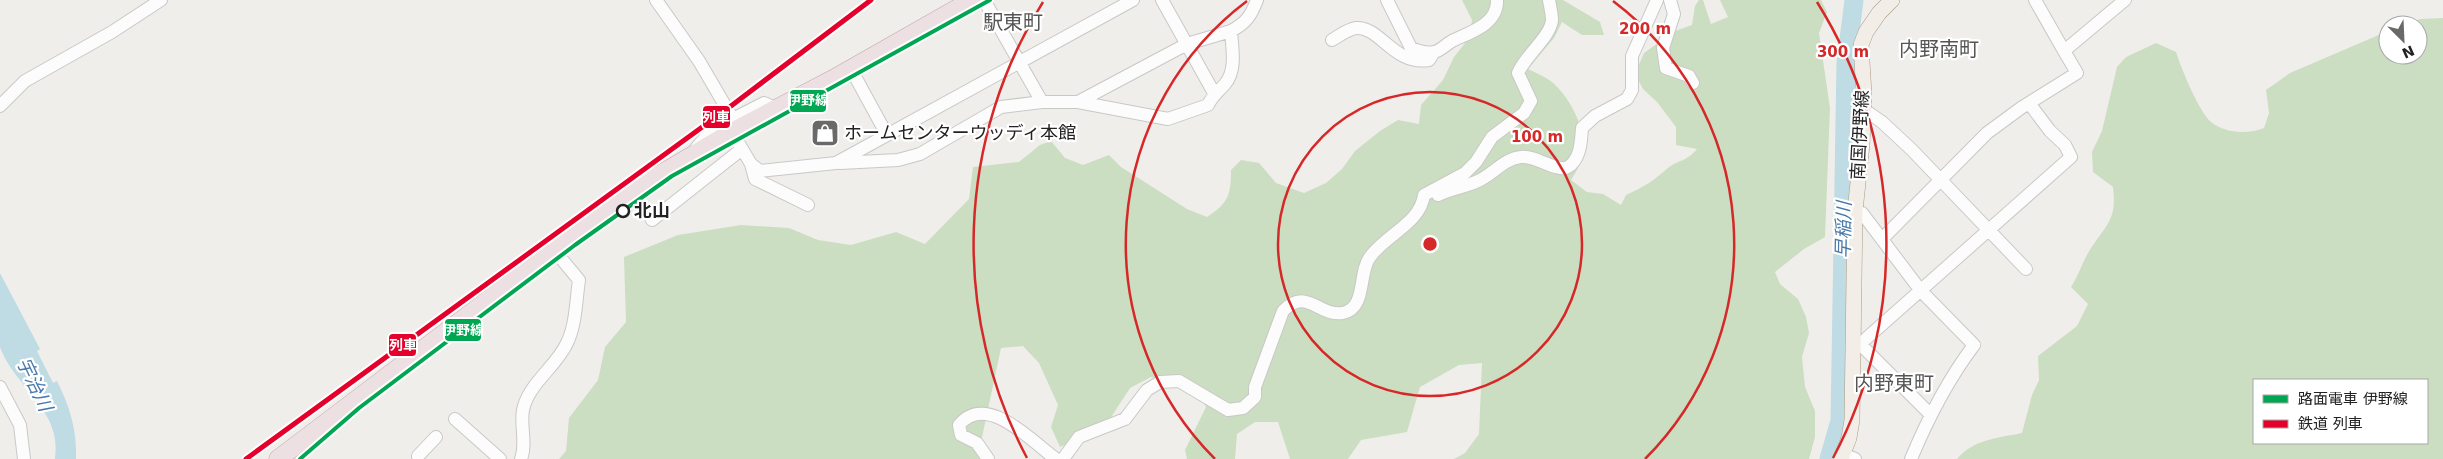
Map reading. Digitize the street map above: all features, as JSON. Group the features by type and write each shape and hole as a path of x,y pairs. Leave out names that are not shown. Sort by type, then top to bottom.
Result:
{"highway":[{"path":"278,459 554,250 648,182 693,154 732,125 777,109 972,0"}],"main road":[{"name":"南国伊野線","path":"1846,457 1852,420 1857,344 1855,211 1862,145 1861,45 1875,19 1892,0"}],"street":[{"path":"0,106 25,81 112,32 161,0"},
{"path":"656,0 699,61 751,164 755,179 808,205"},
{"path":"984,0 1042,102"},
{"path":"836,163 1133,0"},
{"path":"1162,0 1214,93"},
{"path":"1078,102 1187,44 1231,31 1242,25 1250,18 1257,0"},
{"path":"1387,0 1411,48 1420,52 1434,52"},
{"path":"1332,40 1356,28 1365,29 1399,59 1429,60 1434,52 1453,41 1477,31 1491,18 1497,5 1497,0"},
{"path":"1422,207 1424,195 1465,173 1476,162 1492,137 1524,113 1531,101 1518,73 1522,63 1549,29 1552,20 1549,0"},
{"path":"1063,459 1079,437 1125,419 1147,390 1160,382 1178,382 1228,410 1243,408 1256,397 1255,387 1283,311 1290,303 1297,301 1307,302 1336,313 1344,312 1353,307 1360,295 1368,258 1414,217 1422,207 1442,193 1480,181 1498,166 1513,159 1530,157 1559,168 1567,168 1574,162 1580,148 1582,128 1595,116 1627,99 1632,90 1632,56 1657,0"},
{"path":"1670,0 1674,14 1663,48 1666,68 1689,76 1693,83"},
{"path":"1882,239 1987,133 2029,103 2077,73 2035,0"},
{"path":"2064,51 2125,0"},
{"path":"751,164 760,171 836,163 898,160 920,154 1001,107 1042,102 1078,102 1168,119 1208,105 1214,93 1225,84 1231,75 1233,59 1231,31"},
{"path":"851,69 887,135"},
{"path":"1930,414 1857,344 1921,291 2071,157 2065,145 2050,131 2029,103"},
{"path":"1863,109 1882,122 1912,150 2026,269"},
{"path":"652,220 742,149"},
{"path":"1855,211 1862,213 1921,291 1974,345 1950,376 1930,414 1911,459"},
{"path":"521,459 524,451 523,410 531,392 555,364 568,343 575,316 579,280 554,250"},
{"path":"0,387 20,425 24,459"},
{"path":"988,459 977,443 960,435 959,425 965,418 985,414 1003,419 1056,459"},
{"path":"455,419 500,459"},
{"path":"418,455 436,437"}],"green space":[{"path":"1462,0 1563,0 1600,22 1604,35 1582,35 1562,22 1554,38 1528,69 1550,80 1559,89 1573,108 1578,119 1583,142 1583,153 1571,180 1587,192 1603,194 1621,205 1626,195 1658,177 1672,165 1689,157 1697,149 1676,145 1676,127 1657,102 1643,89 1635,74 1644,53 1675,31 1692,25 1695,6 1699,0 1703,0 1711,24 1728,17 1720,0 1821,0 1827,12 1819,33 1830,108 1825,237 1804,249 1775,272 1780,284 1798,299 1806,317 1809,333 1802,357 1805,387 1815,411 1815,437 1809,459 1454,459 1465,453 1479,434 1482,363 1459,365 1420,387 1407,432 1361,440 1348,459 1290,459 1278,422 1255,422 1237,434 1235,459 1187,459 1185,450 1206,407 1195,388 1151,377 1130,388 1104,428 1060,447 1051,427 1058,405 1039,363 1023,346 1001,348 981,442 988,459 559,459 566,451 569,418 598,380 605,347 626,322 624,257 678,235 741,225 789,228 818,240 851,245 896,232 925,244 969,199 973,167 1019,162 1040,145 1051,141 1065,158 1083,165 1109,155 1121,167 1187,209 1207,217 1220,207 1227,198 1231,170 1241,160 1259,163 1276,183 1304,193 1326,183 1342,169 1355,151 1380,131 1398,120 1419,124 1421,105 1443,80 1454,57 1469,38 1472,20"},
{"path":"2443,18 2443,459 1957,459 1964,452 1979,443 2022,433 2032,395 2039,380 2038,356 2077,326 2088,304 2071,287 2088,253 2106,227 2114,207 2113,187 2093,172 2092,152 2102,131 2117,67 2126,57 2156,43 2176,52 2186,79 2206,117 2223,129 2237,132 2264,128 2269,113 2266,90 2290,73 2378,35 2378,65 2428,65 2428,19"}],"water":[{"name":"宇治川","path":"0,273 40,349 37,351 53,383 57,381 66,400 74,428 76,459 55,459 56,442 52,426 36,400 7,361 0,347"}],"waterway":[{"name":"早稲川","path":"1829,459 1840,421 1846,63 1854,0"}],"tram line":[{"name":"伊野線","path":"300,459 359,408 575,245 672,176 990,0"}],"rail line":[{"name":"列車","path":"246,459 727,109 871,0"}],"place":[{"name":"ホームセンターウッディ本館","path":"825,133"},
{"name":"北山","path":"623,211"}],"district":[{"name":"駅東町","path":"1013,22"},
{"name":"内野南町","path":"1939,49"},
{"name":"内野東町","path":"1894,383"}]}
